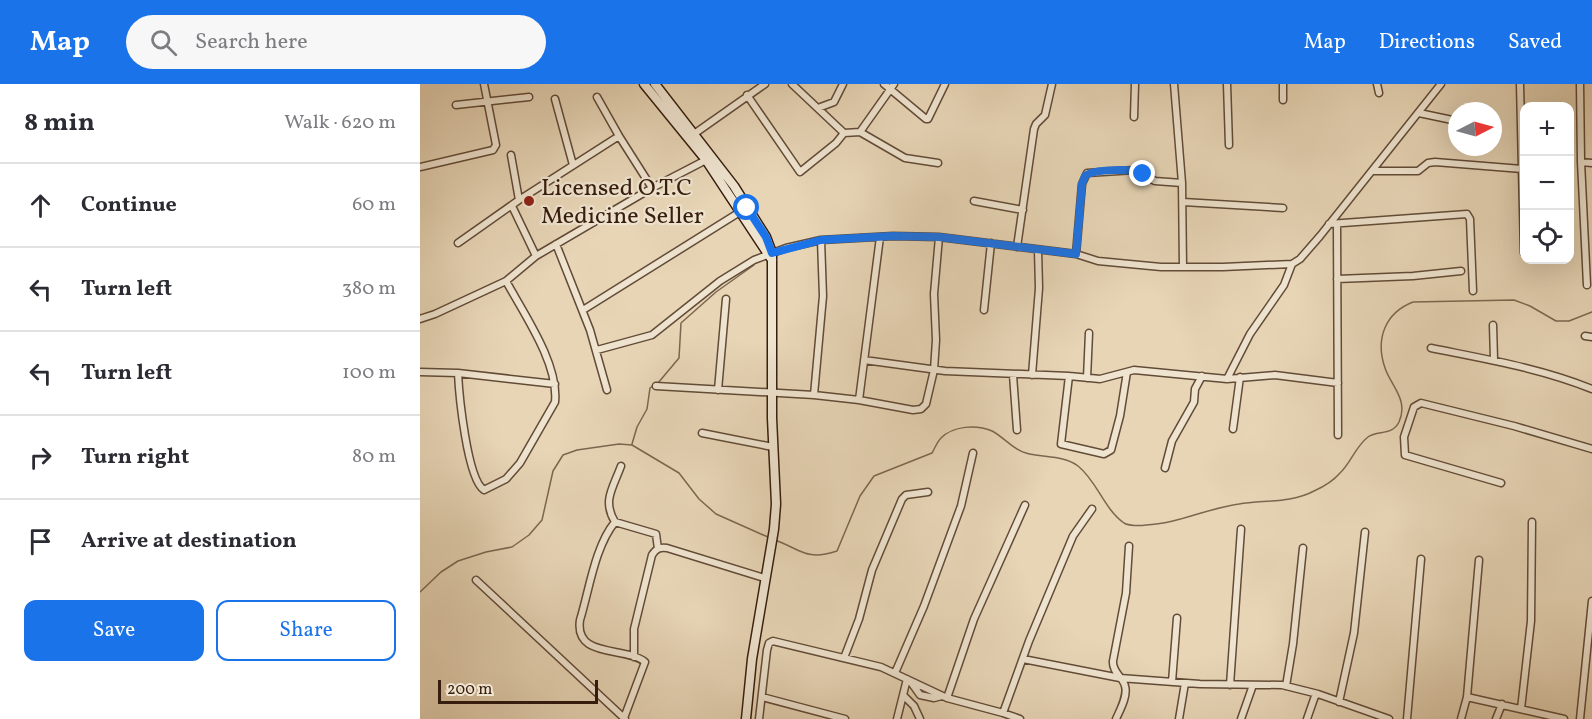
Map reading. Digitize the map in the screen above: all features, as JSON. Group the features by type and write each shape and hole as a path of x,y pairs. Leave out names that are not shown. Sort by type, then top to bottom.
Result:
{"street":[{"path":"420,167 493,150 496,145 484,84"},
{"path":"644,84 766,237 770,256 776,504 774,529 752,659 746,719"},
{"path":"694,134 765,84"},
{"path":"792,84 844,133"},
{"path":"819,108 834,102 843,84"},
{"path":"884,84 892,87 926,120 945,84"},
{"path":"1017,247 1034,129 1045,115 1052,84"},
{"path":"1134,117 1135,84"},
{"path":"1174,84 1183,202 1183,267"},
{"path":"1227,84 1228,145"},
{"path":"1283,84 1283,100"},
{"path":"1377,84 1379,93"},
{"path":"597,350 652,335 720,281 770,256 821,240 939,237 1076,254 1098,261 1183,267 1267,267 1292,264 1300,259 1373,171 1441,84"},
{"path":"1520,84 1522,156"},
{"path":"1580,84 1587,285"},
{"path":"657,85 721,168 744,210"},
{"path":"860,132 892,87"},
{"path":"747,95 800,172 836,143 844,133 860,132 905,158 938,163"},
{"path":"597,96 652,188"},
{"path":"456,105 529,97"},
{"path":"555,99 573,165"},
{"path":"1419,113 1448,119"},
{"path":"458,243 519,200 619,136"},
{"path":"511,155 519,200"},
{"path":"420,319 506,281 536,256 652,188 705,160"},
{"path":"1373,171 1418,171 1428,163 1435,162 1520,169"},
{"path":"1581,162 1592,163"},
{"path":"1076,254 1082,184 1087,173 1135,170 1155,181 1182,183"},
{"path":"975,201 1023,210"},
{"path":"1183,202 1283,208"},
{"path":"512,206 536,256"},
{"path":"583,310 744,210"},
{"path":"1329,224 1467,214 1470,219 1473,291"},
{"path":"1337,224 1338,435"},
{"path":"859,400 880,237"},
{"path":"656,386 814,395 913,410 921,409 926,404 934,369 936,340 934,294 939,237"},
{"path":"814,395 823,296 821,240"},
{"path":"984,310 991,243"},
{"path":"556,244 597,350 607,390"},
{"path":"1032,375 1039,288 1038,250"},
{"path":"1227,379 1250,334 1284,285 1292,264"},
{"path":"1337,279 1413,276 1461,271"},
{"path":"458,373 459,404 467,444 477,481 484,490 506,480 520,463 555,402 555,384 544,351 506,281"},
{"path":"718,390 726,299"},
{"path":"1493,325 1494,360"},
{"path":"1087,378 1089,333"},
{"path":"1431,348 1560,376 1592,389"},
{"path":"864,360 934,369 1013,375 1110,378 1134,370 1227,379 1275,375 1338,383"},
{"path":"420,372 458,373 555,384"},
{"path":"1069,376 1061,444 1104,454 1111,450 1116,433 1127,372"},
{"path":"1013,375 1017,430"},
{"path":"1165,468 1172,441 1194,402 1195,389 1202,376"},
{"path":"1233,429 1240,377"},
{"path":"1501,483 1405,455 1404,437 1414,407 1421,403 1514,426 1592,449"},
{"path":"702,433 773,447"},
{"path":"896,673 961,506 973,453"},
{"path":"621,466 608,501 608,510 615,522 656,534 658,549"},
{"path":"844,658 859,619 872,570 902,499 906,495 928,492"},
{"path":"945,697 974,619 1025,505"},
{"path":"1003,713 1073,536 1092,509"},
{"path":"476,580 624,719 644,667 643,660 596,648 585,641 579,631 598,555 615,522"},
{"path":"1521,709 1531,621 1532,522"},
{"path":"1230,685 1241,529"},
{"path":"1340,702 1354,633 1365,532"},
{"path":"1116,719 1126,689 1113,666 1113,661 1126,593 1129,546"},
{"path":"634,657 634,629 652,555 658,549 667,548 764,578"},
{"path":"1286,686 1293,644 1303,548"},
{"path":"1407,719 1421,559"},
{"path":"1461,719 1467,697 1479,560"},
{"path":"1580,719 1589,666 1592,601"},
{"path":"1172,682 1177,618"},
{"path":"759,719 767,650 773,641 896,673 945,697 1020,719"},
{"path":"1023,659 1120,678 1185,683 1286,686 1318,694 1372,716 1389,719"},
{"path":"897,719 908,680"},
{"path":"1179,719 1185,683"},
{"path":"1241,719 1253,685"},
{"path":"1307,719 1315,696 1318,694"},
{"path":"903,695 914,706 920,719"},
{"path":"762,697 845,719"},
{"path":"1467,697 1564,719"},
{"path":"1496,719 1502,704"}],"waterway":[{"path":"658,383 679,358 681,323 716,292 754,265"},
{"path":"775,540 811,555 837,551 860,496 874,476 932,453 946,434 965,427 979,427 992,431 1017,449 1032,455 1072,462 1085,472 1117,517 1129,525 1158,524 1227,506 1296,498 1332,481 1368,437 1389,431 1399,422 1402,414 1401,400 1385,368 1381,347 1382,337 1389,320 1403,307 1413,302 1514,300 1556,321 1569,321 1592,312"},
{"path":"632,444 637,427 647,409 650,388 654,385"},
{"path":"420,592 441,572 458,561 512,547 529,535 542,520 553,471 563,455 577,450 619,444 632,445 679,473 699,499 716,514 770,538"}],"place":[{"name":"Licensed O.T.C Medicine Seller","path":"529,201"}],"route":[{"path":"747,208 766,237 772,253 821,240 893,236 939,237 1076,254 1082,184 1087,173 1135,170 1143,174"}]}
